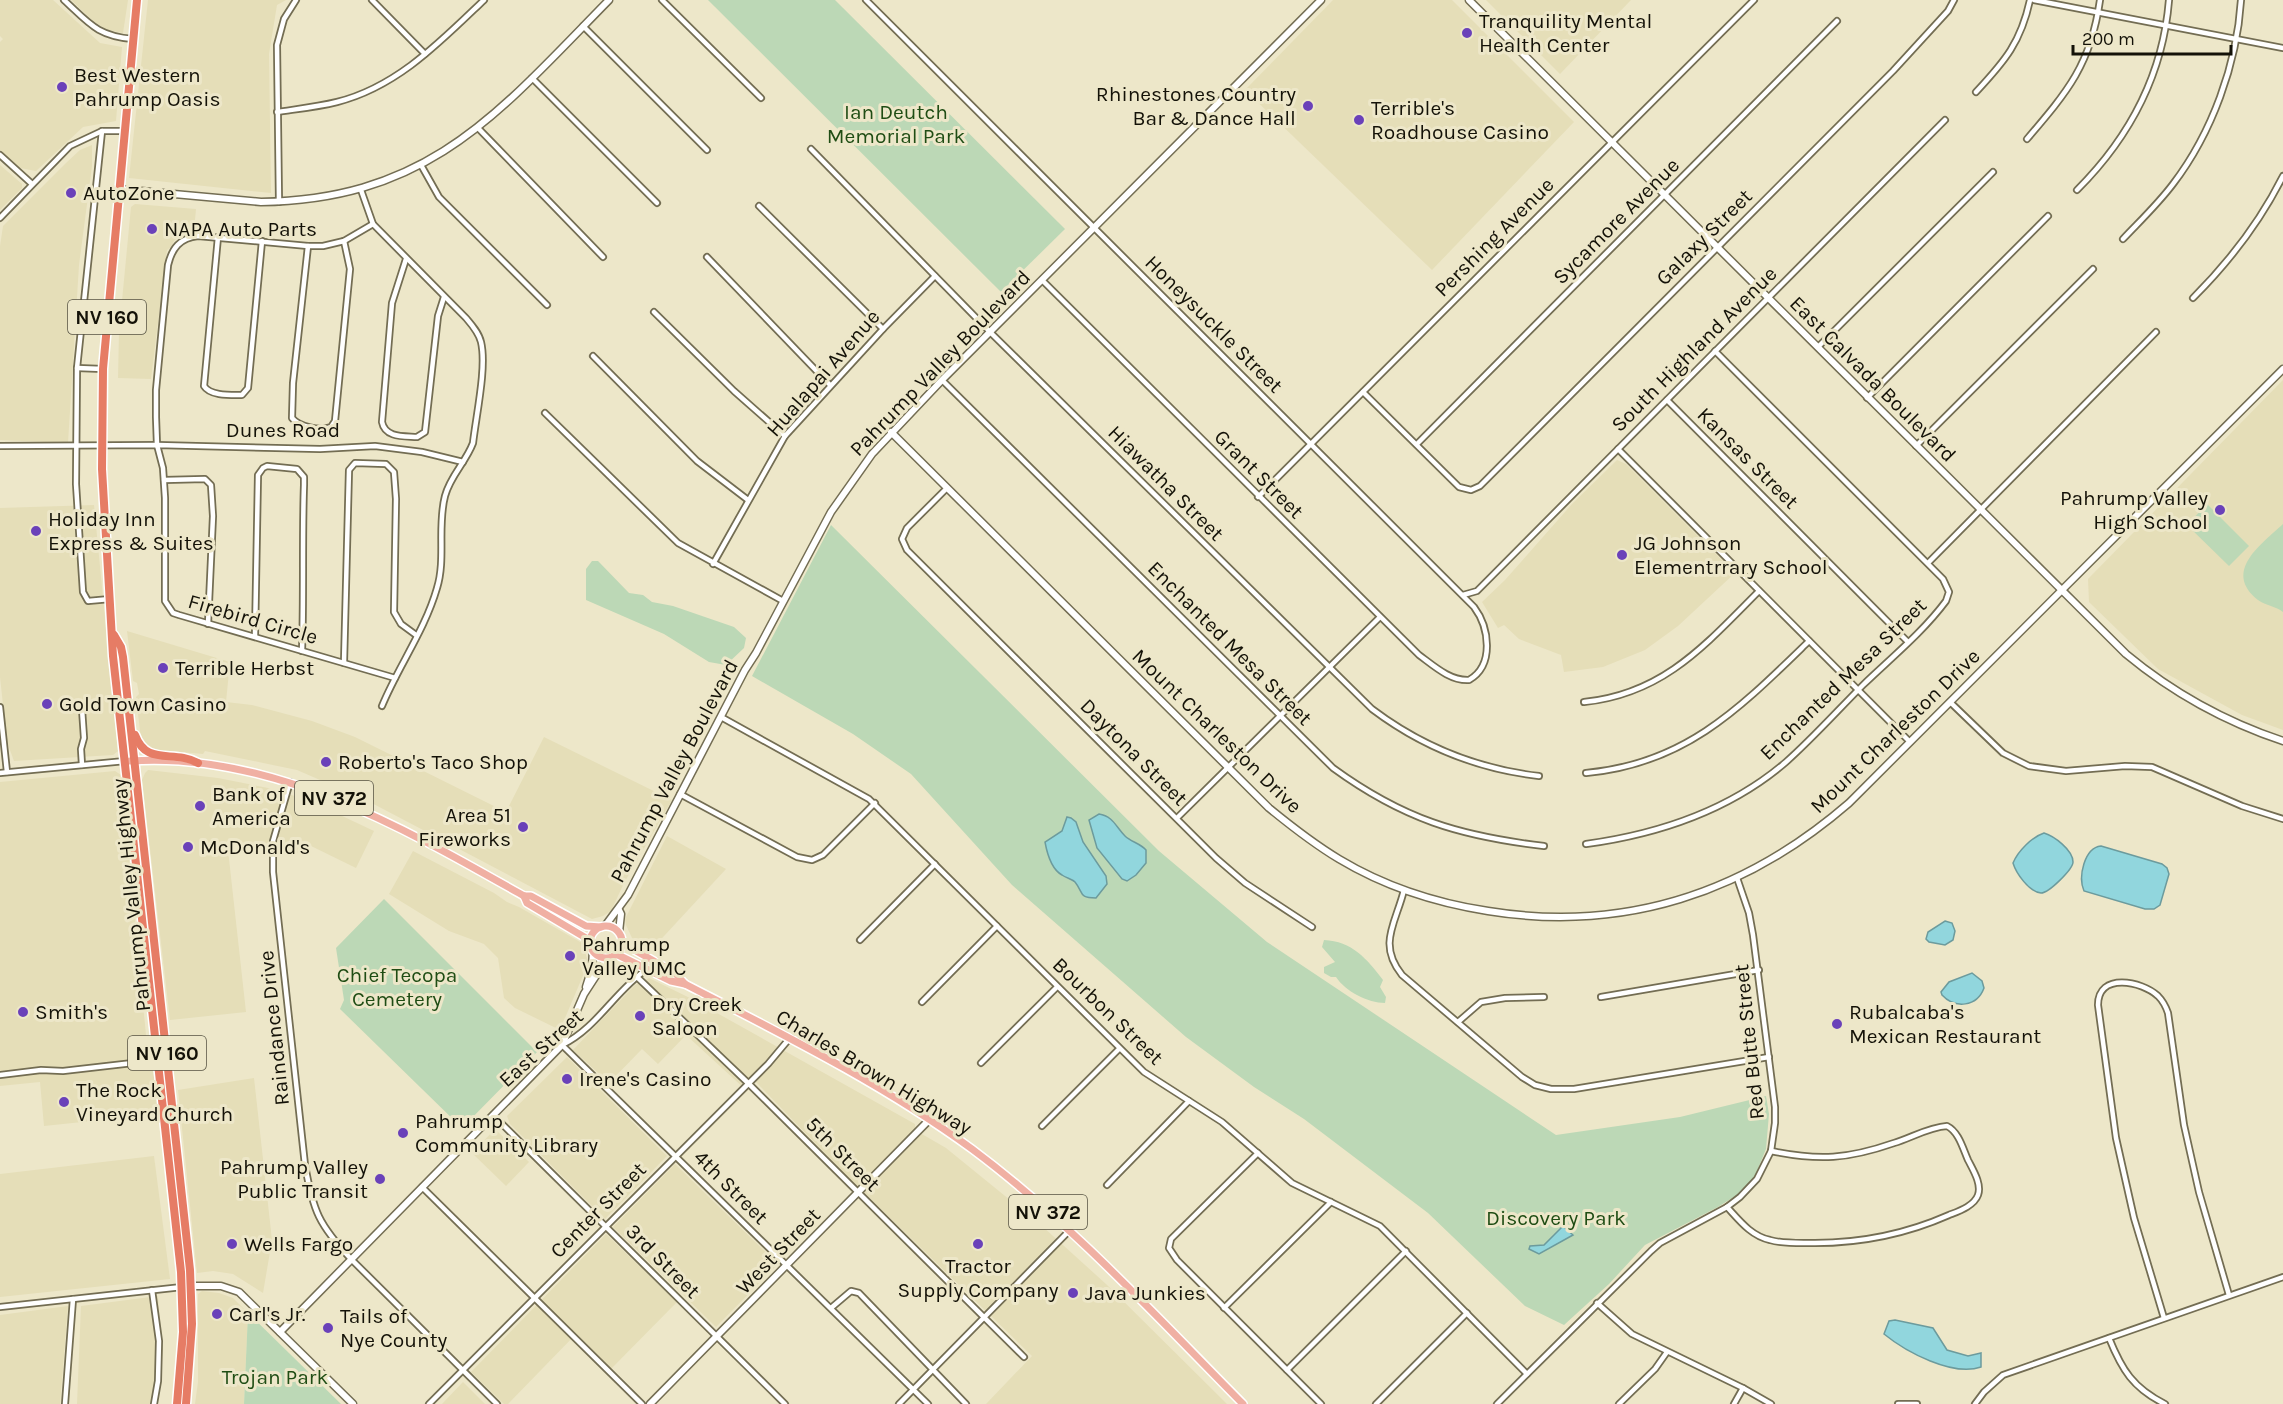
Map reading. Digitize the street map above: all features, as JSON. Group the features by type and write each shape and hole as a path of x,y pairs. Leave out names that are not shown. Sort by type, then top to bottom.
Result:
{"highway":[{"name":"Pahrump Valley Highway","path":"136,0 103,369 101,447 113,656 134,846 163,1059 186,1286 191,1348 186,1404"},
{"name":"Pahrump Valley Highway","path":"113,635 119,642 123,656 135,760 148,880 177,1227 183,1248 186,1280 177,1404"},
{"path":"131,727 141,748 148,753 186,758 198,763"},
{"path":"134,846 140,849 142,867 148,880"}],"main road":[{"name":"NV 372","path":"125,761 198,763 237,769 290,782 326,794 375,817 524,896 531,896 586,926 603,926 619,932"},
{"name":"NV 372","path":"524,896 527,903 592,945 599,956 608,957"},
{"path":"592,945 593,933 603,926"},
{"path":"608,957 616,954 622,943 619,932"},
{"name":"Charles Brown Highway","path":"622,943 675,973 685,984"},
{"name":"Charles Brown Highway","path":"616,954 671,981 685,984 853,1074 929,1120 971,1149 1069,1231 1243,1404"}],"street":[{"path":"64,0 101,33 114,38 133,39"},
{"path":"279,202 276,59 278,36 288,11 296,0"},
{"path":"372,0 425,54"},
{"path":"278,112 339,102 370,90 402,72 425,54 484,0"},
{"path":"119,189 279,202 322,198 361,189 421,165 443,153 478,128 532,78 609,0"},
{"path":"662,0 761,98"},
{"name":"Honeysuckle Street","path":"866,0 1480,615 1485,626 1487,647 1480,671 1469,680 1461,680"},
{"name":"Pahrump Valley Boulevard","path":"603,926 619,910 783,601 843,493 872,454 891,432 1321,0"},
{"name":"East Calvada Boulevard","path":"1469,0 2126,654 2161,681 2232,721 2283,741"},
{"name":"Pershing Avenue","path":"1258,497 1754,0"},
{"name":"Galaxy Street","path":"1417,444 1459,487 1471,490 1480,486 1893,71 1948,11 1954,0"},
{"path":"1976,92 2010,53 2021,33 2032,0 2283,48"},
{"path":"2027,139 2076,79 2090,48 2100,0"},
{"path":"2077,190 2116,144 2138,111 2154,73 2167,25 2169,0"},
{"path":"2123,239 2164,195 2189,160 2217,103 2227,75 2236,39 2241,0"},
{"name":"Sycamore Avenue","path":"1417,444 1837,21"},
{"path":"583,26 707,150"},
{"path":"532,78 657,203"},
{"name":"South Highland Avenue","path":"1462,595 1477,591 1945,120"},
{"path":"478,128 603,257"},
{"path":"0,218 70,147 102,131 125,131"},
{"path":"102,131 77,368 76,484 82,592 88,601 110,599"},
{"name":"Hiawatha Street","path":"811,149 990,332 1328,668 1377,713 1426,743 1467,761 1539,777"},
{"path":"0,155 32,184"},
{"path":"421,165 439,197 547,305"},
{"path":"1818,347 1993,172"},
{"path":"2193,298 2245,238 2283,176"},
{"path":"361,189 373,224 474,328 482,348 472,443 450,483 442,510 439,581 429,610 382,706"},
{"path":"759,206 883,329"},
{"path":"1867,398 2048,216"},
{"name":"Firebird Circle","path":"373,224 344,241 334,244 308,246 198,236 186,238 176,246 170,258 156,390 157,445 164,480 165,601 173,613 395,678"},
{"path":"218,237 203,378 205,390 226,394 242,395 248,388 262,241"},
{"path":"308,246 293,383 292,418 298,424 326,429 331,428 335,421 350,269 344,241"},
{"path":"707,257 830,385"},
{"path":"406,259 392,303 382,422 383,428 390,434 417,437 425,432 438,316 444,297"},
{"path":"1916,446 2093,269"},
{"name":"Hualapai Avenue","path":"713,564 784,436 935,276"},
{"name":"Grant Street","path":"1042,280 1380,617 1436,669 1461,680"},
{"path":"654,312 734,391 784,436"},
{"path":"1715,351 1928,563 2156,332"},
{"path":"593,356 697,461 748,500"},
{"path":"77,368 103,369"},
{"name":"Mount Charleston Drive","path":"891,432 1228,768 1269,808 1306,837 1340,859 1404,890 1463,908 1510,915 1603,916 1688,897 1737,878 1779,855 1826,823 1849,803 2283,369"},
{"name":"Enchanted Mesa Street","path":"942,381 1333,768 1407,813 1456,831 1485,838 1544,846"},
{"path":"1363,392 1417,444"},
{"name":"Kansas Street","path":"1667,400 1908,642"},
{"path":"545,413 678,543 783,601"},
{"name":"Dunes Road","path":"0,446 40,444 101,447 157,445 297,448 375,446 422,452 463,462"},
{"path":"1618,449 1910,742"},
{"path":"344,663 349,470 355,463 386,464 394,472 396,498 394,612 401,624 416,635"},
{"path":"255,636 258,475 263,468 297,469 304,477 302,651"},
{"path":"164,480 205,479 211,485 213,516 208,624"},
{"name":"Daytona Street","path":"947,488 907,528 902,539 907,550 1235,875 1312,927"},
{"name":"Enchanted Mesa Street","path":"1587,844 1660,830 1694,818 1738,795 1784,763 1942,607 1949,592 1944,579 1928,563"},
{"path":"1584,702 1626,694 1674,670 1715,635 1759,591"},
{"path":"1177,818 1380,617"},
{"path":"1586,773 1643,762 1696,738 1738,709 1809,641"},
{"path":"1950,702 2003,753 2029,766 2066,771 2125,766 2152,767 2242,806 2283,819"},
{"path":"0,707 7,772"},
{"path":"82,708 84,738 81,749 82,765"},
{"name":"Bourbon Street","path":"721,717 860,792 875,803 1119,1050 1144,1072 1222,1122 1292,1183 1380,1226 1527,1374"},
{"path":"0,773 125,761"},
{"name":"Raindance Drive","path":"290,782 273,841 273,872 305,1165 311,1197 321,1224 351,1259 497,1404"},
{"path":"680,794 797,857 812,860 823,855 875,803"},
{"path":"860,940 935,864"},
{"name":"Red Butte Street","path":"1497,1404 1660,1243 1727,1207 1746,1192 1757,1179 1771,1151 1775,1123 1759,970 1749,914 1737,878"},
{"path":"1404,890 1391,931 1389,947 1392,960 1402,975 1522,1077 1535,1084 1551,1089 1574,1089 1769,1057"},
{"name":"Pahrump Valley Boulevard","path":"619,910 621,914 619,932"},
{"path":"922,1002 997,926"},
{"path":"562,1045 584,994 592,968 592,945"},
{"path":"584,994 608,957"},
{"name":"East Street","path":"280,1332 562,1045 573,1039 600,1016 648,968"},
{"path":"1600,997 1759,970"},
{"name":"5th Street","path":"637,977 748,1083 1024,1357"},
{"path":"2164,1318 2134,1218 2116,1138 2098,1005 2098,997 2104,988 2112,983 2138,985 2151,990 2165,1005 2168,1013 2187,1137 2202,1204 2229,1295"},
{"path":"981,1063 1057,987"},
{"path":"1458,1022 1481,1002 1499,998 1544,997"},
{"name":"Center Street","path":"429,1404 789,1039"},
{"name":"4th Street","path":"562,1045 928,1404"},
{"path":"1042,1126 1119,1050"},
{"path":"0,1075 41,1070 63,1071 163,1059"},
{"path":"1107,1185 1189,1101"},
{"name":"3rd Street","path":"493,1115 784,1404"},
{"name":"West Street","path":"650,1404 929,1120"},
{"path":"1727,1207 1750,1230 1768,1240 1797,1243 1846,1243 1884,1237 1931,1223 1959,1211 1975,1200 1979,1190 1977,1180 1956,1133 1951,1128 1941,1126 1872,1151 1840,1157 1798,1157 1771,1151"},
{"path":"1258,1153 1171,1239 1169,1248 1177,1260 1321,1404"},
{"path":"422,1187 642,1404"},
{"path":"1224,1308 1331,1202"},
{"path":"898,1404 1069,1231"},
{"path":"1287,1370 1406,1251"},
{"path":"1975,1404 1984,1392 2003,1375 2283,1277"},
{"path":"0,1307 186,1286 217,1285 235,1290 353,1404"},
{"path":"152,1290 159,1341 158,1381 154,1404"},
{"path":"831,1308 850,1292 859,1293 966,1404"},
{"path":"65,1404 73,1299"},
{"path":"1597,1303 1632,1335 1772,1404"},
{"path":"1376,1404 1467,1313"},
{"path":"2109,1338 2124,1372 2146,1394 2165,1404"},
{"path":"1619,1404 1655,1369 1667,1352"},
{"path":"1734,1404 1743,1388"},
{"path":"1898,1404 1917,1404"}],"shaded area":[{"path":"0,0 53,0 100,43 122,47 116,121 83,127 36,171 20,168 0,150 0,42 3,39 0,36"},
{"path":"71,0 128,0 123,33 107,30 93,21"},
{"path":"148,0 286,0 277,5 269,54 271,193 129,178"},
{"path":"1333,0 1452,0 1574,122 1432,270 1245,90"},
{"path":"1486,0 1631,0 1560,74"},
{"path":"92,145 92,166 79,265 68,443 0,440 0,246 3,226 80,150"},
{"path":"0,165 22,184 22,188 0,210"},
{"path":"135,204 196,209 194,231 181,234 167,250 151,379 118,378 119,332 131,207"},
{"path":"2283,380 2283,730 2242,715 2158,669 2089,602 2088,579"},
{"name":"JG Johnson Elementrrary School","path":"1617,460 1626,464 1735,573 1678,626 1645,650 1603,667 1564,672 1561,655 1519,639 1504,625 1498,628 1482,602 1505,580 1572,504"},
{"path":"94,505 118,751 113,755 14,761 7,742 0,677 0,508"},
{"path":"127,631 230,662 226,702 252,705 312,721 355,737 506,812 544,737 672,800 624,883 611,911 592,919 366,800 297,770 205,751 203,754 149,749 141,739 136,697 139,694 137,683 133,681"},
{"path":"148,770 218,778 278,790 280,793 296,796 323,807 374,831 356,868 309,845 305,854 227,841 246,1012 170,1020 142,780"},
{"path":"115,771 121,775 146,1035 153,1069 158,1114 44,1126 40,1082 0,1086 0,782"},
{"path":"667,836 726,869 652,949 632,938 625,919"},
{"path":"413,851 494,893 582,943 587,966 560,1030 515,1008 504,998 498,958 484,944 449,931 389,894"},
{"path":"649,978 692,999 915,1124 915,1130 946,1148 1042,1226 1106,1284 1227,1404 986,1404 1032,1356 843,1172 755,1081 746,1090 686,1035 658,1064 642,1049 609,1083 573,1050 635,985"},
{"path":"567,1057 667,1156 605,1219 510,1124 507,1116"},
{"path":"254,1078 272,1240 263,1293 233,1274 213,1271 197,1273 178,1090"},
{"path":"495,1129 529,1162 506,1186 472,1153"},
{"path":"154,1156 170,1279 0,1297 0,1174"},
{"path":"675,1164 778,1264 716,1327 613,1227"},
{"path":"606,1234 677,1302 611,1369 576,1334 508,1404 504,1404 471,1372"},
{"path":"202,1291 233,1298 248,1313 244,1404 195,1404 198,1382 198,1294"},
{"path":"158,1296 163,1351 157,1404 77,1404 81,1306"},
{"path":"68,1306 60,1404 0,1404 0,1315"},
{"path":"463,1382 485,1404 442,1404"}],"green space":[{"name":"Ian Deutch Memorial Park","path":"708,0 835,0 1065,229 1001,292"},
{"path":"2207,504 2249,546 2229,566 2187,525"},
{"path":"2283,524 2283,612 2258,600 2248,589 2244,579 2245,568 2256,549"},
{"name":"Discovery Park","path":"831,525 1159,851 1267,942 1556,1135 1680,1117 1766,1096 1769,1114 1766,1149 1751,1186 1718,1207 1645,1245 1609,1284 1564,1325 1525,1306 1428,1213 1304,1119 1254,1087 1186,1037 1012,885 911,774 853,734 752,676"},
{"path":"592,561 598,561 629,593 643,595 652,602 673,606 734,627 746,638 744,648 726,665 709,662 664,634 586,600 586,569"},
{"name":"Chief Tecopa Cemetery","path":"384,899 537,1052 462,1128 340,1009 344,1000 336,948"},
{"path":"1324,940 1343,944 1365,958 1383,980 1380,987 1386,997 1385,1003 1371,1001 1358,995 1345,987 1336,977 1324,973 1324,967 1335,962 1322,947"},
{"name":"Trojan Park","path":"248,1313 341,1404 244,1404"}],"water":[{"path":"1099,814 1111,819 1125,836 1146,850 1146,863 1136,875 1127,881 1122,879 1097,848 1089,820"},
{"path":"1067,817 1076,822 1083,842 1106,876 1107,884 1096,898 1084,896 1075,882 1055,869 1048,856 1045,842 1062,831"},
{"path":"2044,833 2062,844 2070,853 2073,862 2060,880 2041,893 2028,886 2013,863 2026,845"},
{"path":"2101,846 2162,864 2167,868 2169,874 2160,905 2154,909 2145,909 2084,891 2082,871 2084,864 2090,852"},
{"path":"1945,921 1952,923 1955,931 1953,940 1945,945 1929,942 1926,939 1928,932"},
{"path":"1972,973 1982,981 1984,988 1976,999 1959,1004 1942,995 1941,992 1949,982"},
{"path":"1563,1226 1573,1235 1539,1254 1529,1249 1530,1246 1544,1245"},
{"path":"1895,1320 1933,1328 1947,1350 1968,1356 1981,1353 1981,1367 1957,1369 1944,1366 1904,1348 1884,1334 1889,1321"}],"place":[{"name":"Tranquility Mental Health Center","path":"1467,33"},
{"name":"Best Western Pahrump Oasis","path":"62,87"},
{"name":"Rhinestones Country Bar & Dance Hall","path":"1308,106"},
{"name":"Terrible's Roadhouse Casino","path":"1359,120"},
{"name":"AutoZone","path":"71,193"},
{"name":"NAPA Auto Parts","path":"152,229"},
{"name":"Pahrump Valley High School","path":"2220,510"},
{"name":"Holiday Inn Express & Suites","path":"36,531"},
{"name":"JG Johnson Elementrrary School","path":"1622,555"},
{"name":"Terrible Herbst","path":"163,668"},
{"name":"Gold Town Casino","path":"47,704"},
{"name":"Roberto's Taco Shop","path":"326,762"},
{"name":"Bank of America","path":"200,806"},
{"name":"Area 51 Fireworks","path":"523,827"},
{"name":"McDonald's","path":"188,847"},
{"name":"Pahrump Valley UMC","path":"570,956"},
{"name":"Smith's","path":"23,1012"},
{"name":"Dry Creek Saloon","path":"640,1016"},
{"name":"Rubalcaba's Mexican Restaurant","path":"1837,1024"},
{"name":"Irene's Casino","path":"567,1079"},
{"name":"The Rock Vineyard Church","path":"64,1102"},
{"name":"Pahrump Community Library","path":"403,1133"},
{"name":"Pahrump Valley Public Transit","path":"380,1179"},
{"name":"Wells Fargo","path":"232,1244"},
{"name":"Tractor Supply Company","path":"978,1244"},
{"name":"Java Junkies","path":"1073,1293"},
{"name":"Carl's Jr.","path":"217,1314"},
{"name":"Tails of Nye County","path":"328,1328"}]}
